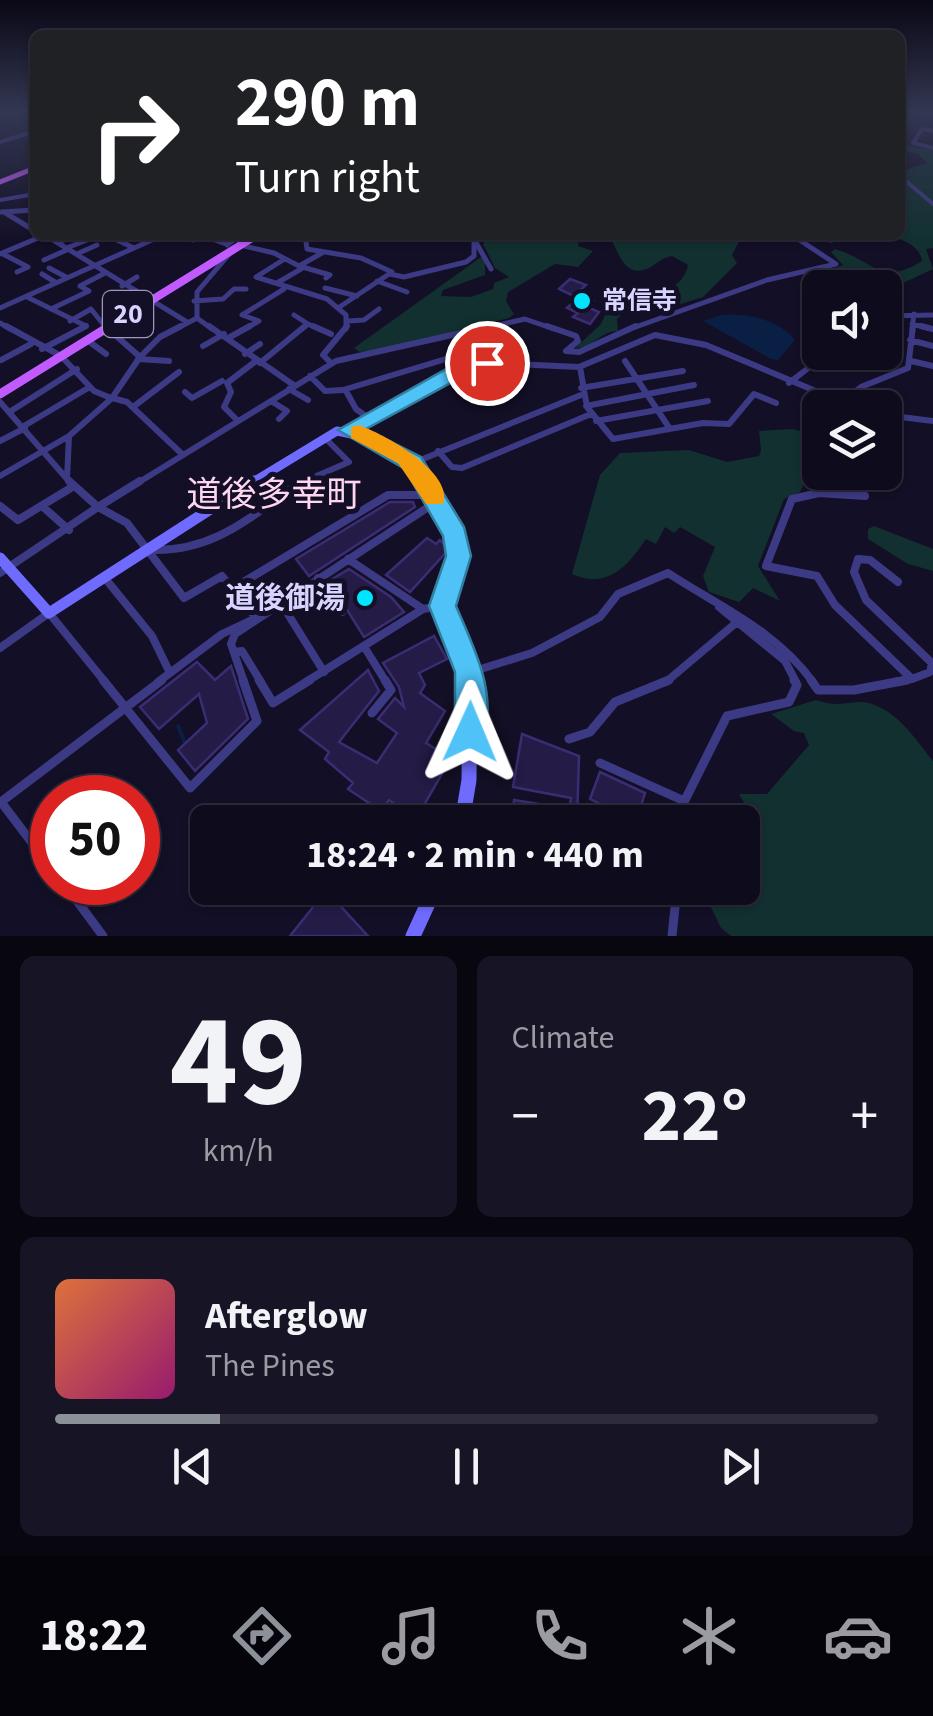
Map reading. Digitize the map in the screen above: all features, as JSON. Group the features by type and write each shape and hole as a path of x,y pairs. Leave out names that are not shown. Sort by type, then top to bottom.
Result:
{"main road":[{"path":"0,182 30,170"},
{"name":"20","path":"0,394 234,245"},
{"path":"3,566 50,612 145,548 325,438 348,430 413,463 459,548 442,606 470,672 469,780 465,805"},
{"path":"413,936 427,905"}],"street":[{"path":"0,173 13,177"},
{"path":"905,180 933,204"},
{"path":"0,200 30,195"},
{"path":"2,212 30,208"},
{"path":"2,212 30,228"},
{"path":"1,253 33,240"},
{"path":"55,240 122,286 187,322"},
{"path":"59,242 64,240"},
{"path":"44,260 88,240"},
{"path":"117,240 135,249"},
{"path":"0,308 153,240"},
{"path":"305,240 304,247 362,258 390,274 404,277 466,262 474,256 474,240"},
{"path":"475,240 491,270"},
{"path":"3,566 69,530 98,507 331,363 535,320 576,336 578,341 566,351 578,352 658,316 742,292 766,280 834,265 833,259 802,240"},
{"path":"308,400 244,354 227,336 197,318 194,301 214,271 230,258 234,245 274,253 300,267 330,276 326,278"},
{"path":"78,253 97,246"},
{"path":"1,253 28,268 18,272"},
{"path":"276,284 322,253"},
{"path":"296,255 309,260"},
{"path":"283,260 256,277 324,298 349,321"},
{"path":"49,268 67,277"},
{"path":"50,310 89,291 80,286 105,273"},
{"path":"42,274 56,282"},
{"path":"338,308 390,274"},
{"path":"122,286 137,276"},
{"path":"377,281 408,292"},
{"path":"203,346 259,320 242,315 285,288"},
{"path":"325,288 357,296"},
{"path":"194,301 223,299 234,289 246,290"},
{"path":"255,292 267,298"},
{"path":"26,296 86,326 42,349"},
{"path":"70,320 92,309 116,340 139,358 169,361"},
{"path":"331,363 322,355 349,321 364,320 379,310"},
{"path":"858,390 906,370 914,314"},
{"path":"294,315 331,334"},
{"path":"902,315 933,316"},
{"path":"0,476 69,436 112,398 139,358 160,337 197,318"},
{"path":"0,323 77,368 88,388 100,397 123,399 183,455"},
{"path":"184,392 192,398 258,362 308,324"},
{"path":"912,324 933,329"},
{"path":"464,368 479,337 503,326"},
{"path":"348,430 464,368 487,363 580,367 618,355 635,340 653,334 732,354 803,390"},
{"path":"87,340 106,354"},
{"path":"910,340 933,346"},
{"path":"1,360 32,344"},
{"path":"244,354 260,344"},
{"path":"310,376 325,392 346,390 469,352"},
{"path":"625,361 670,428"},
{"path":"910,361 933,366"},
{"path":"580,367 586,406 613,439 732,422 754,394 776,402"},
{"path":"10,411 77,368"},
{"path":"788,384 806,370"},
{"path":"413,463 581,391 683,371"},
{"path":"133,407 179,372"},
{"path":"221,380 231,392 224,407 238,420"},
{"path":"586,406 694,385"},
{"path":"0,441 88,388"},
{"path":"346,390 356,408 367,417"},
{"path":"271,400 287,411 279,419"},
{"path":"438,451 452,466 462,468 593,418 708,401"},
{"path":"0,402 70,482 98,507 118,514 184,598 222,576 256,618"},
{"path":"902,417 933,421"},
{"path":"69,436 70,482"},
{"path":"145,548 207,546 263,512 302,480 349,462 325,438"},
{"path":"0,506 18,520 70,482"},
{"path":"866,496 838,498 814,491 792,500 766,566 817,576 835,605 912,679"},
{"path":"232,589 388,494 435,498"},
{"path":"0,648 50,612 190,788 257,721 231,644 235,634 435,498"},
{"path":"42,506 69,530"},
{"path":"348,558 424,609"},
{"path":"718,606 735,610 792,654 818,690 854,690 930,672 932,663 867,602 854,583 852,568 858,559 870,560 898,582"},
{"path":"470,672 532,653 600,617 618,594 664,573 681,579 786,662 797,685 789,702 727,716 680,805"},
{"path":"104,576 152,636 170,673"},
{"path":"318,578 342,612"},
{"path":"234,652 242,651 273,704 424,609 442,606"},
{"path":"286,611 324,672"},
{"path":"30,841 0,802 234,626 256,618"},
{"path":"568,739 590,732 615,702 662,686 737,622"},
{"path":"364,648 391,690 372,713"},
{"path":"600,763 682,800"},
{"path":"81,905 103,936"},
{"path":"672,936 675,905"}],"green space":[{"path":"920,156 933,156 933,248 926,249 933,269 902,284 902,270 922,261 913,246 902,240 905,170 927,163"},
{"path":"486,240 579,240 578,246 593,251 578,267 555,264 508,292 506,301 514,314 509,318 381,350 360,352 354,348 481,257 485,257 485,275 443,290 441,296 471,297 493,289 494,283 509,277 495,268 483,244"},
{"path":"611,240 740,240 732,255 737,263 703,297 668,308 661,304 675,301 646,303 617,319 618,331 575,348 601,324 609,306 667,290 684,276 688,265 672,256 640,271 627,267"},
{"path":"835,249 881,270 829,270 843,265 831,252"},
{"path":"759,431 802,432 802,488 784,499 758,566 780,601 753,588 739,602 709,592 703,576 715,547 680,527 674,533 665,527 656,544 646,539 624,566 606,577 572,574 600,475 620,453 689,450 727,462 759,456"},
{"path":"874,526 933,549 933,571 908,564 868,539 868,529"},
{"path":"816,700 833,704 869,703 889,712 933,761 933,936 731,936 721,928 710,905 760,905 760,805 745,805 739,794 767,794 809,745 804,733 794,731 771,714"}],"water":[{"path":"721,315 762,319 795,340 778,360 771,359 703,321"}],"building":[{"name":"常信寺","path":"570,279 586,285 578,292 593,301 587,307 599,312 590,324 573,317 578,313 567,308 578,298 559,289"},
{"path":"390,502 413,502 415,507 309,576 296,559"},
{"path":"427,538 436,544 440,540 449,549 410,592 386,575"},
{"name":"道後御湯","path":"349,569 391,597 404,612 364,637 329,581"},
{"path":"434,636 447,659 419,673 425,685 420,693 445,711 426,743 451,758 424,805 396,805 389,800 385,805 372,805 348,789 353,783 325,759 329,752 300,730 368,670 379,691 339,742 377,763 397,733 378,719 395,698 404,707 399,687 383,663"},
{"path":"197,662 215,680 231,666 248,719 195,771 178,750 207,723 199,694 159,729 140,707"},
{"path":"522,734 579,756 578,805 570,805 571,798 513,787"},
{"path":"600,772 645,793 641,805 602,805 590,799"},
{"path":"514,800 545,805 514,805"},
{"path":"315,905 339,905 368,936 290,936"}],"waterway":[{"path":"178,726 185,743"}],"slow traffic":[{"path":"358,433 406,457 424,478 434,498"}],"place":[{"name":"常信寺","path":"582,301"},
{"name":"道後御湯","path":"365,598"}],"district":[{"name":"道後多幸町","path":"274,495"}],"route":[{"path":"470,732 470,672 442,606 458,556 455,534 413,463 398,452 348,430 382,408 464,368 487,363"}]}
